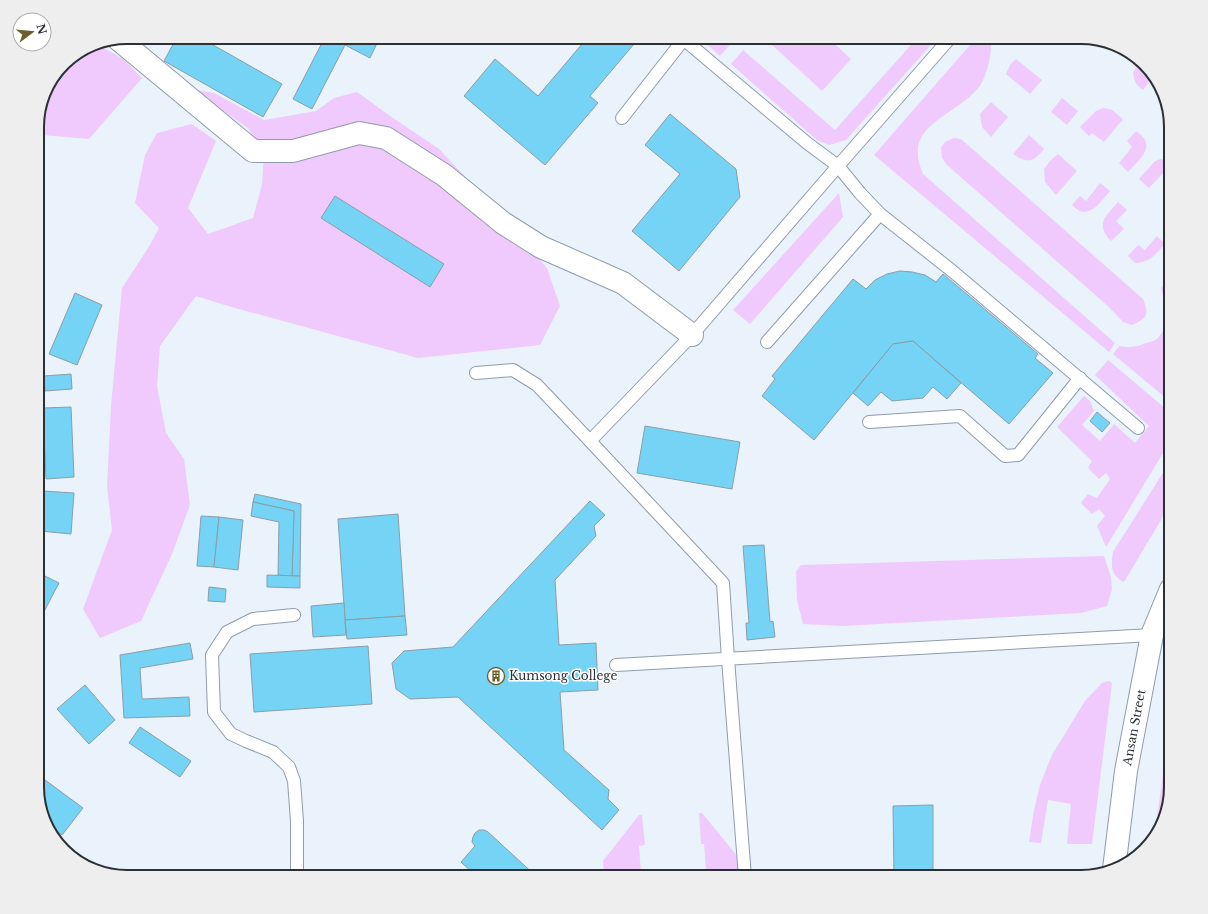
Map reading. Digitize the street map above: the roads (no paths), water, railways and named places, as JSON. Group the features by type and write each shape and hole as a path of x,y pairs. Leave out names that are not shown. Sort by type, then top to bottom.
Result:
{"street":[{"path":"124,44 253,151 293,151 359,133 386,138 444,175 503,223 541,247 624,283 692,334"},
{"name":"Ansan Street","path":"1115,863 1126,771 1152,635 1164,606"}],"lane":[{"path":"622,118 678,44"},
{"path":"689,44 807,143 838,166 860,193 880,214 951,270 1138,428"},
{"path":"590,441 692,334 945,44"},
{"path":"767,342 880,214"},
{"path":"476,373 512,370 537,385 723,583 745,870"},
{"path":"869,422 960,416 1005,456 1018,455 1080,378"},
{"path":"294,615 253,619 227,632 212,656 214,712 231,734 273,752 289,767 294,781 297,821 298,870"},
{"path":"616,665 1152,635"}],"place":[{"name":"Kumsong College","path":"496,676"}]}
